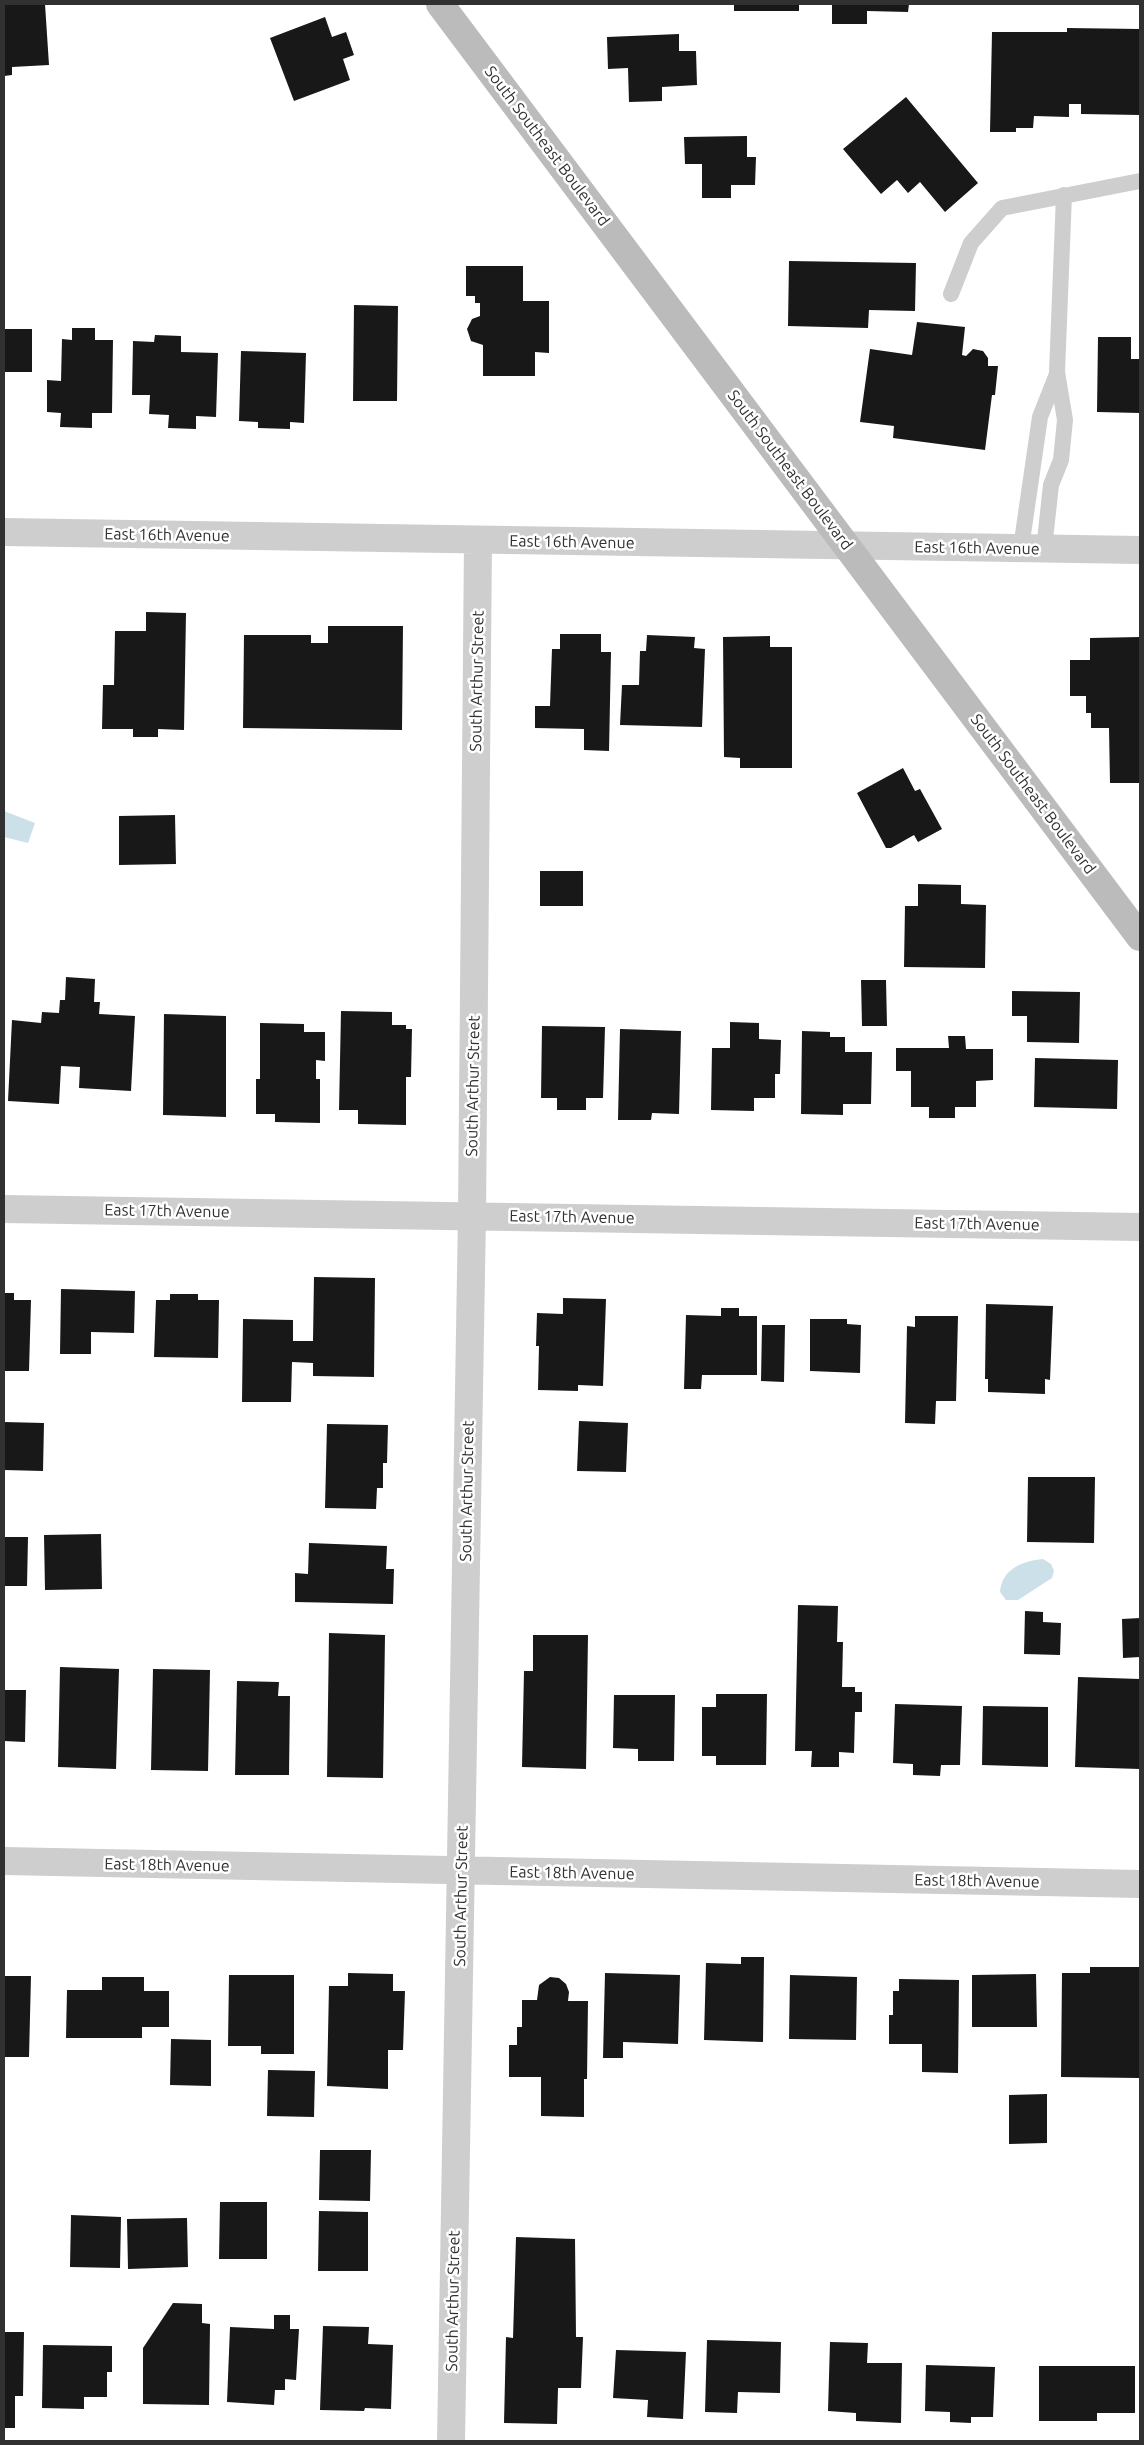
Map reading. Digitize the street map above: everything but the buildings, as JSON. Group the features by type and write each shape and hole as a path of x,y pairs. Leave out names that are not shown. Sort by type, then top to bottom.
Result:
{"street":[{"name":"South Southeast Boulevard","path":"440,4 1140,937"},
{"name":"East 16th Avenue","path":"4,532 1140,550"},
{"name":"South Arthur Street","path":"451,2441 472,1215 478,541"},
{"name":"East 17th Avenue","path":"4,1209 1140,1227"},
{"name":"East 18th Avenue","path":"4,1861 1140,1884"}],"lane":[{"path":"951,294 971,243 1002,208 1140,181"},
{"path":"1033,548 1051,485 1061,460 1065,420 1057,372 1064,195"},
{"path":"1033,548 1040,417 1057,372"}],"water":[{"path":"4,811 35,823 28,843 4,837"},
{"path":"1043,1559 1051,1564 1054,1571 1052,1578 1018,1600 1006,1600 1000,1592 1005,1577 1009,1572 1021,1564"}]}
